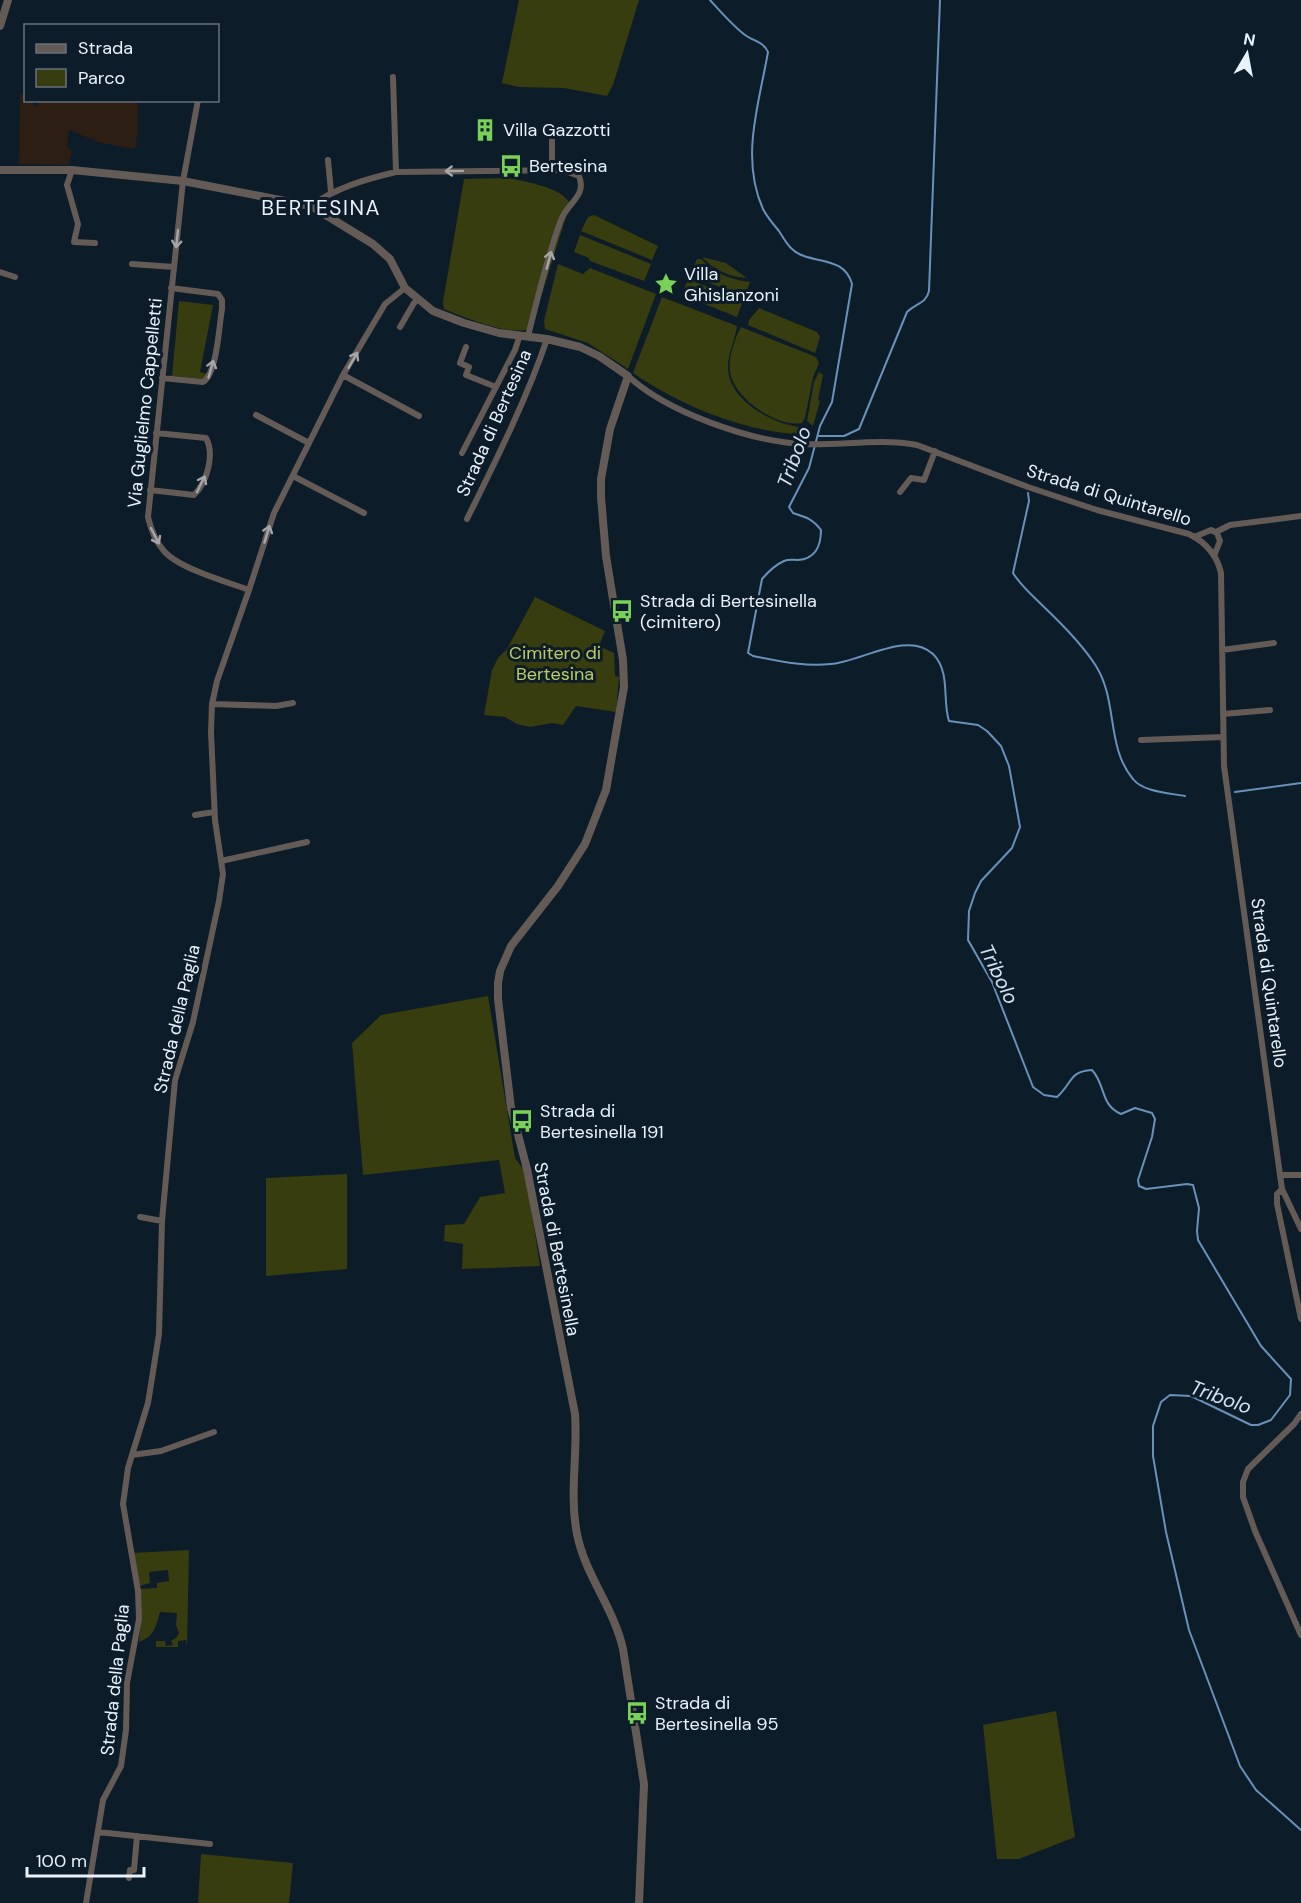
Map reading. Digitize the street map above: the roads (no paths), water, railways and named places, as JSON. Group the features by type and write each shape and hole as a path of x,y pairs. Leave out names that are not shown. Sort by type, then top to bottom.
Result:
{"street":[{"path":"0,26 8,0"},
{"path":"393,77 396,172"},
{"path":"183,181 198,102"},
{"path":"552,126 552,170"},
{"path":"328,160 331,192"},
{"name":"Strada di Bertesina","path":"0,170 72,170 183,181 310,206 373,244 390,259 405,288 433,311 500,333 547,339 591,352 628,376"},
{"path":"72,170 67,185 78,225 74,242 95,243"},
{"path":"310,206 331,192 396,172 552,170 570,171 579,176 582,184 580,192 562,217 524,335"},
{"name":"Via Guglielmo Cappelletti","path":"183,181 148,517 152,534 164,553 181,564 249,590"},
{"path":"132,264 174,267"},
{"path":"0,272 15,277"},
{"path":"162,378 203,382 208,379 213,367 222,309 222,300 218,294 171,288"},
{"name":"Strada della Paglia","path":"86,1903 103,1800 122,1766 128,1683 139,1619 138,1591 123,1504 124,1484 148,1403 159,1334 162,1221 175,1080 193,1022 223,874 214,812 212,704 217,681 274,513 344,375 385,304 405,288"},
{"path":"400,327 418,300"},
{"name":"Strada di Bertesina","path":"462,453 524,335"},
{"name":"Strada di Bertesina","path":"467,519 515,421 534,378 547,339"},
{"name":"Strada di Bertesina","path":"466,347 460,363 469,368 466,375 496,387"},
{"path":"344,375 419,416"},
{"name":"Strada di Quintarello","path":"628,376 668,402 718,426 759,438 816,444 899,443 917,445 1028,487 1097,510 1182,531 1204,543 1214,556 1221,573 1224,766 1280,1175 1282,1189 1301,1228"},
{"name":"Strada di Bertesinella","path":"628,376 610,429 601,479 606,556 623,660 624,687 606,790 592,830 574,863 505,957 500,970 498,999 511,1108 527,1169 574,1404 576,1430 574,1504 577,1535 585,1559 620,1634 623,1649 644,1784 639,1903"},
{"path":"256,415 309,442"},
{"path":"150,490 194,495 201,488 208,467 210,447 206,438 156,433"},
{"path":"900,492 911,478 924,480 935,451"},
{"path":"293,476 364,513"},
{"path":"1194,537 1211,530 1216,532 1230,525 1301,516"},
{"path":"1214,556 1220,541 1216,532"},
{"path":"1222,650 1274,642"},
{"path":"212,704 266,706 293,703"},
{"path":"1223,714 1270,710"},
{"path":"1141,740 1222,736"},
{"path":"195,815 214,812"},
{"path":"221,861 307,843"},
{"path":"1280,1175 1301,1175"},
{"path":"1282,1189 1277,1194 1277,1204 1301,1319"},
{"path":"140,1217 162,1221"},
{"path":"1301,1414 1294,1424 1248,1469 1243,1482 1243,1497 1255,1531 1301,1635"},
{"path":"132,1455 162,1451 214,1432"},
{"path":"98,1832 210,1844"},
{"path":"129,1878 130,1870 134,1870 137,1836"}],"waterway":[{"name":"Tribolo","path":"710,0 736,27 761,44 768,52 756,111 752,151 756,190 763,209 792,249 804,256 839,266 849,276 852,284 832,402 820,426 809,468 789,507 793,513 809,519 818,526 821,530 820,541 816,551 809,557 784,561 762,579 748,653 782,662 821,665 843,662 897,646 923,647 933,654 942,669 949,721 978,725 1001,746 1009,766 1020,827 1012,848 981,881 975,893 969,911 968,940 992,982 1033,1087 1044,1095 1057,1097 1075,1076 1092,1070 1106,1100 1114,1110 1121,1114 1135,1108 1152,1113 1155,1119 1152,1137 1138,1180 1139,1186 1146,1189 1193,1185 1199,1208 1198,1240 1261,1346 1291,1379 1290,1395 1271,1420 1258,1425 1251,1425 1191,1396 1170,1395 1161,1402 1153,1426 1153,1456 1166,1532 1189,1630 1240,1766 1256,1790 1301,1830"},
{"path":"819,436 844,436 859,429 907,312 928,295 940,0"},
{"path":"1028,493 1029,501 1013,573 1027,591 1072,635 1096,666 1107,694 1119,753 1133,779 1143,787 1185,796"},
{"path":"1235,792 1301,783"}],"place":[{"name":"Villa Gazzotti","path":"485,130"},
{"name":"Bertesina","path":"511,166"},
{"name":"Villa Ghislanzoni","path":"666,284"},
{"name":"Strada di Bertesinella (cimitero)","path":"622,611"},
{"name":"Strada di Bertesinella 191","path":"522,1121"},
{"name":"Strada di Bertesinella 95","path":"637,1713"}],"district":[{"name":"BERTESINA","path":"321,208"}],"park label":[{"name":"Cimitero di Bertesina","path":"555,663"}]}
